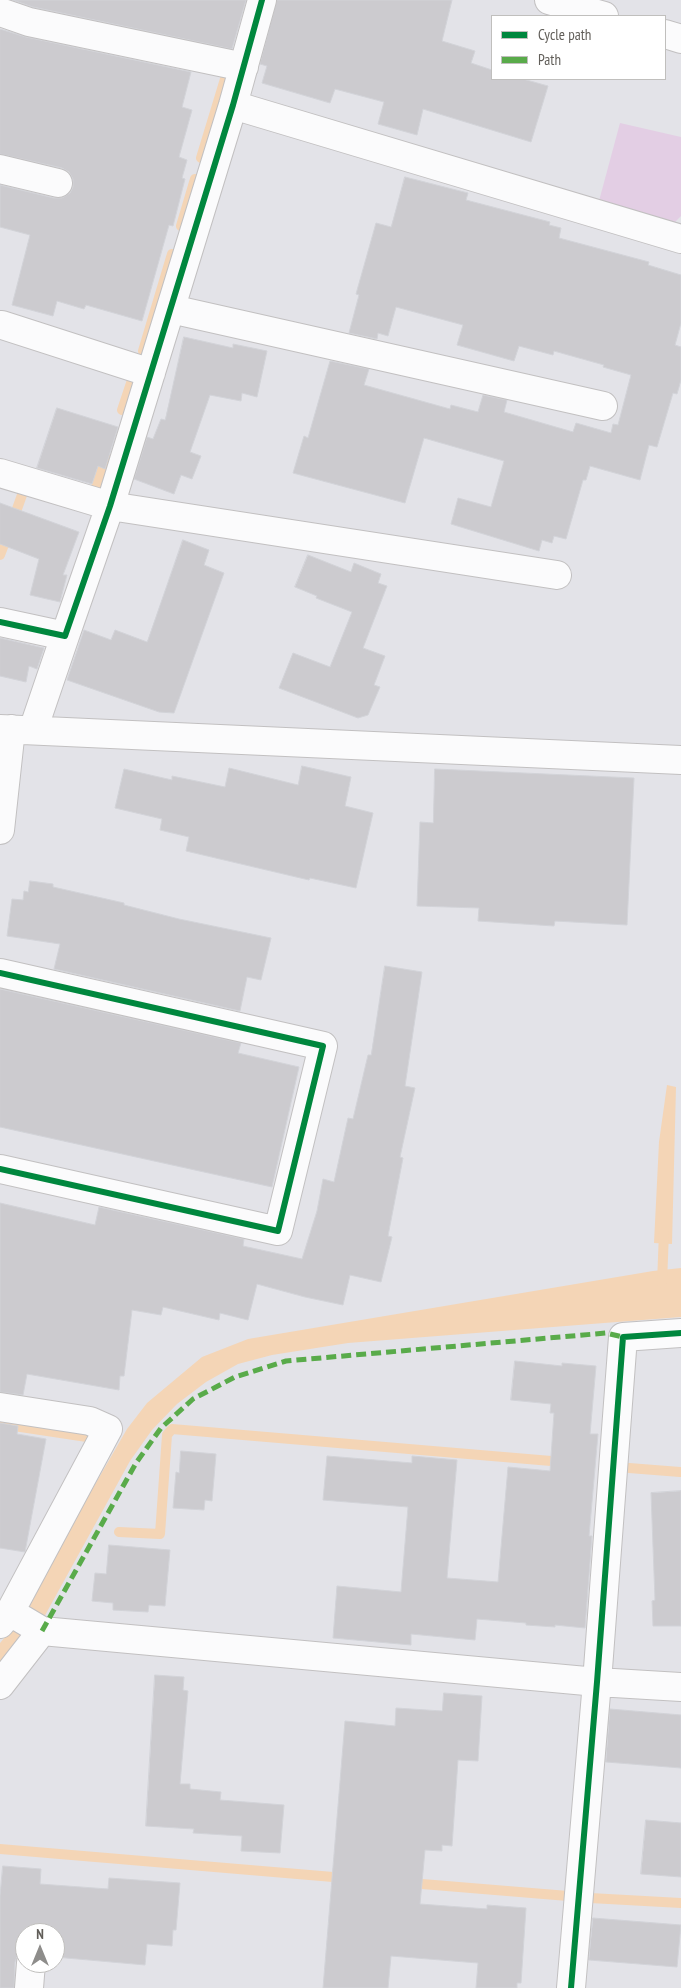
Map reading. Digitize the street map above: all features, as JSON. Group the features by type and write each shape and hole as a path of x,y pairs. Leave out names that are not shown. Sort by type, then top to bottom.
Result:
{"street":[{"path":"0,830 14,729 65,636 110,506 233,105 262,0"},
{"path":"549,0 601,15"},
{"path":"0,12 29,22 244,67"},
{"path":"666,34 681,39"},
{"path":"233,105 681,238"},
{"path":"0,169 58,183"},
{"path":"171,309 603,406"},
{"path":"2,324 151,373"},
{"path":"0,473 110,506 556,575"},
{"path":"0,622 65,636"},
{"path":"14,729 681,760"},
{"path":"0,973 323,1046 278,1231 0,1169"},
{"path":"571,1988 597,1682 623,1337 681,1333"},
{"path":"0,1407 90,1420 108,1429 9,1607 40,1630 597,1682 681,1687"},
{"path":"0,1686 40,1630"},
{"path":"29,1988 30,1973"}],"shaded area":[{"path":"620,123 681,137 681,216 675,222 599,201"},
{"path":"667,1085 676,1087 672,1244 654,1243 659,1142"},
{"path":"681,1268 681,1317 348,1343 272,1355 238,1364 206,1382 177,1404 152,1430 130,1461 43,1619 0,1674 0,1643 11,1630 127,1429 147,1403 202,1357 248,1339 653,1271"}],"building":[{"path":"13,0 246,0 232,49 33,7"},
{"path":"277,0 452,0 442,41 475,51 471,63 491,70 491,80 527,80 548,86 531,142 423,109 417,135 378,124 384,102 335,89 330,103 262,83 267,66 260,64"},
{"path":"0,29 26,37 191,72 182,107 192,110 179,157 187,160 182,178 185,179 173,226 169,225 142,321 86,305 84,309 57,301 53,316 12,305 30,235 0,227 0,185 54,198 62,198 70,193 73,187 73,179 69,172 62,168 0,154"},
{"path":"405,177 468,193 466,200 550,222 549,225 561,228 559,238 649,262 648,265 681,275 681,323 675,345 681,347 681,380 677,394 673,393 657,447 649,445 640,480 590,466 586,480 583,480 566,539 554,536 552,543 542,540 539,551 451,524 458,498 491,507 504,461 424,438 405,503 293,473 304,436 308,438 330,361 369,369 364,385 450,409 451,405 478,412 483,395 507,400 504,412 573,432 576,423 611,433 613,424 618,425 631,375 603,367 604,365 554,351 553,355 519,346 514,361 457,345 463,325 396,307 388,336 378,333 377,339 349,333 359,295 356,294 376,223 391,227"},
{"path":"184,337 233,348 233,344 267,351 257,397 242,393 241,401 210,395 190,452 201,456 192,479 181,475 174,494 134,479 147,437 153,439 161,419 165,420"},
{"path":"57,408 118,427 105,469 98,466 92,484 37,468"},
{"path":"0,503 79,532 63,575 67,575 60,602 30,595 39,559 0,544"},
{"path":"183,540 209,550 204,565 224,573 174,713 159,712 67,680 84,630 111,640 115,630 147,642"},
{"path":"308,555 351,572 354,563 381,574 378,583 387,586 363,648 385,656 374,685 380,687 368,715 358,718 279,688 293,653 330,667 352,612 316,598 317,596 295,587"},
{"path":"0,638 44,648 37,669 29,666 26,682 0,676"},
{"path":"302,766 351,777 345,806 373,813 356,888 310,878 309,880 186,851 189,837 160,830 162,819 115,808 124,769 172,780 172,776 225,787 229,768 298,785"},
{"path":"435,769 634,778 627,925 555,921 554,926 478,921 479,908 417,906 420,822 433,823"},
{"path":"30,881 53,884 53,887 124,903 124,905 179,919 271,938 261,980 247,977 240,1011 54,969 60,944 7,936 12,899 23,900 24,891 28,892"},
{"path":"385,966 422,972 405,1086 415,1088 400,1157 403,1158 388,1236 392,1237 381,1282 350,1275 343,1305 257,1284 248,1320 220,1313 219,1320 163,1307 161,1315 132,1310 124,1376 120,1376 119,1390 27,1374 23,1395 0,1392 0,1203 95,1225 99,1207 244,1239 243,1246 302,1259 317,1211 323,1179 334,1182 348,1118 353,1119 368,1055 371,1055"},
{"path":"0,989 241,1043 238,1053 299,1067 272,1187 0,1127"},
{"path":"515,1361 562,1366 562,1363 596,1366 590,1434 598,1434 589,1536 592,1536 585,1628 526,1625 526,1623 477,1619 475,1640 411,1634 411,1645 333,1638 337,1586 401,1592 408,1507 323,1500 327,1456 412,1463 412,1456 457,1460 447,1578 498,1582 508,1467 550,1471 554,1413 550,1413 551,1404 511,1400"},
{"path":"0,1423 18,1426 17,1434 46,1439 25,1552 0,1548"},
{"path":"181,1451 216,1454 212,1501 205,1500 204,1510 173,1508 176,1472 179,1473"},
{"path":"681,1491 681,1626 653,1626 652,1601 655,1600 651,1493"},
{"path":"109,1545 170,1550 165,1606 149,1605 148,1612 113,1610 113,1603 92,1601 95,1573 106,1574"},
{"path":"155,1675 184,1677 183,1690 188,1691 180,1784 190,1784 190,1789 221,1792 220,1800 284,1805 280,1853 241,1851 242,1836 193,1833 194,1829 146,1826"},
{"path":"444,1693 482,1696 478,1761 458,1760 452,1846 442,1845 442,1851 425,1850 420,1904 487,1909 487,1905 526,1908 521,1983 517,1983 517,1988 476,1988 478,1963 391,1956 388,1988 323,1988 345,1721 395,1726 396,1708 442,1711"},
{"path":"610,1709 681,1715 681,1768 606,1762"},
{"path":"646,1820 681,1823 681,1877 641,1874"},
{"path":"3,1866 41,1869 40,1884 108,1889 109,1878 180,1883 176,1930 173,1930 172,1946 147,1944 145,1965 65,1958 65,1923 15,1923 14,1988 0,1988 0,1896"},
{"path":"593,1918 681,1925 677,1967 589,1960"}],"waterway":[{"path":"201,158 225,79"},
{"path":"181,226 195,179"},
{"path":"143,351 172,254"},
{"path":"122,410 133,377"},
{"path":"87,491 94,493 106,457"},
{"path":"13,520 22,495"},
{"path":"0,555 8,534"},
{"path":"662,1283 664,1232"},
{"path":"0,1424 87,1437"},
{"path":"119,1532 160,1534 167,1435 172,1429 563,1462"},
{"path":"629,1468 680,1472"},
{"path":"0,1849 345,1878"},
{"path":"410,1883 568,1896"},
{"path":"590,1898 681,1903"}],"marked path":[{"path":"42,1631 136,1463 161,1428 193,1399 235,1377 286,1361 606,1333 623,1337"}],"cycle path":[{"path":"0,622 65,636 110,506 233,105 262,0"},
{"path":"0,973 323,1046 278,1231 0,1169"},
{"path":"571,1988 597,1682 623,1337 681,1333"}]}
